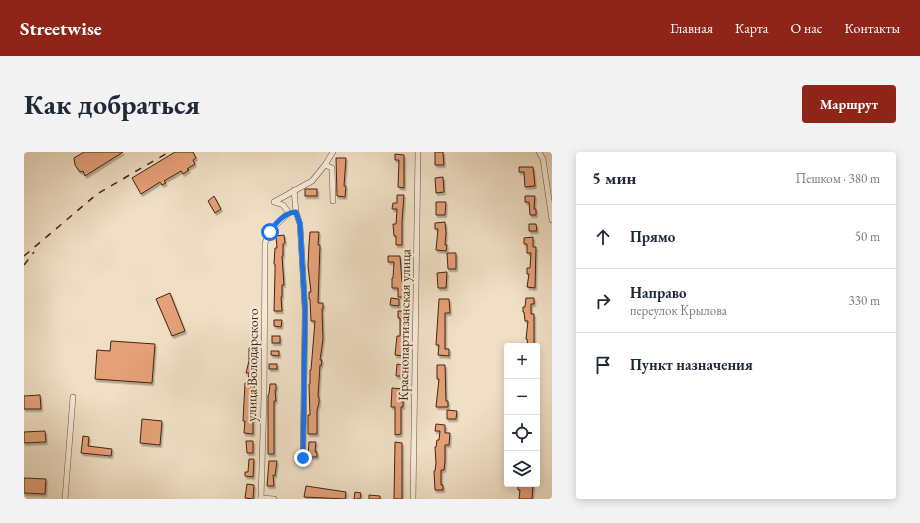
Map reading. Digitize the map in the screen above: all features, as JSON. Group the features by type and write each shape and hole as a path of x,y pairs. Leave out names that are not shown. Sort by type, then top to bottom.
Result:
{"street":[{"path":"296,212 289,213 283,205 274,202 312,181 326,165 334,152"},
{"name":"Краснопартизанская улица","path":"413,499 418,152"},
{"path":"539,152 543,159 552,220"},
{"path":"326,165 332,168 333,201"},
{"path":"294,190 296,212 300,224 305,310 303,458"},
{"name":"улица Володарского","path":"261,499 264,397 265,243 276,224 289,213"},
{"path":"65,499 73,397"},
{"path":"261,499 274,499"}],"building":[{"path":"84,152 123,152 85,176 83,171 80,172 75,165 74,158"},
{"path":"175,152 193,152 196,158 193,160 195,164 187,169 189,170 183,174 181,171 164,181 166,183 162,185 160,182 141,194 132,178"},
{"path":"435,152 443,152 444,165 435,165"},
{"path":"395,154 404,155 404,188 398,187 399,160 395,160"},
{"path":"336,158 346,158 344,186 346,186 345,197 337,196"},
{"path":"519,167 533,167 535,186 525,187 524,172 519,172"},
{"path":"443,177 444,192 436,193 435,178"},
{"path":"305,189 317,189 317,196 305,196"},
{"path":"397,195 404,195 402,245 396,245 396,236 394,236 393,224 396,224 397,209 392,209 393,203 397,203"},
{"path":"214,196 221,209 215,213 208,201"},
{"path":"525,196 535,196 534,209 536,209 536,215 530,215 529,202 525,202"},
{"path":"436,202 446,202 445,215 436,215"},
{"path":"445,222 445,245 447,245 446,251 436,250 438,229 435,229 435,223"},
{"path":"529,224 536,224 537,231 529,231"},
{"path":"310,232 319,232 318,303 323,303 323,339 320,360 322,360 321,366 320,365 317,434 308,434 308,415 310,415 309,384 315,321 311,321 309,299 309,292 311,292 308,266"},
{"path":"284,235 285,243 283,244 282,256 284,285 282,285 281,297 282,311 274,311 274,264 275,248 277,248 276,236"},
{"path":"533,237 533,247 536,247 535,288 527,287 529,274 527,274 527,268 530,268 531,253 527,253 527,244 524,244 524,238"},
{"path":"447,253 456,253 456,269 448,269"},
{"path":"388,256 400,256 405,297 398,297 398,288 392,288 394,262 388,262"},
{"path":"447,272 446,288 438,288 437,273"},
{"path":"170,293 185,331 172,336 156,299"},
{"path":"391,298 399,299 399,306 390,305"},
{"path":"526,298 534,298 534,304 531,304 531,314 534,314 534,343 528,343 526,339 528,321 525,321 523,312 523,307 525,307"},
{"path":"439,299 449,299 450,313 445,313 445,349 449,349 449,356 438,355 439,345 436,345"},
{"path":"398,311 407,311 406,345 404,356 395,355 397,336 400,336 400,318 398,318"},
{"path":"274,320 282,320 281,327 274,326"},
{"path":"272,336 280,336 280,343 272,343"},
{"path":"111,341 155,344 152,383 95,379 97,350 110,351"},
{"path":"249,348 256,348 253,399 253,434 244,433 245,421 243,421 245,383 248,383 249,373 246,373 249,361"},
{"path":"271,351 279,351 279,356 271,355"},
{"path":"269,364 277,364 277,369 269,369"},
{"path":"397,364 403,365 402,376 396,376"},
{"path":"437,365 445,365 446,401 448,401 448,407 436,407 439,379 437,379"},
{"path":"270,384 276,384 276,401 274,401 274,454 268,454 268,395"},
{"path":"392,388 403,389 401,434 395,435 395,407 391,407"},
{"path":"40,395 41,409 24,409 24,396"},
{"path":"447,410 457,411 456,419 447,419"},
{"path":"142,419 162,421 160,445 140,443"},
{"path":"436,424 445,425 445,433 450,433 449,445 445,445 444,470 441,470 441,485 443,485 443,490 435,490 435,447 437,440 439,440 440,431 435,431"},
{"path":"45,431 46,442 24,443 24,432"},
{"path":"83,436 89,437 88,446 112,449 111,456 81,453"},
{"path":"246,441 253,441 253,453 247,453"},
{"path":"309,442 316,442 315,452 317,452 317,457 308,457"},
{"path":"395,442 402,443 402,499 394,499"},
{"path":"249,459 254,459 253,477 245,476 245,472 248,472"},
{"path":"269,461 277,461 275,476 273,475 274,486 267,486"},
{"path":"24,478 46,479 45,494 24,493"},
{"path":"247,484 254,485 253,499 245,498"},
{"path":"306,486 346,492 345,499 304,497"},
{"path":"518,487 533,487 532,499 519,499 520,490 518,490"},
{"path":"355,492 361,493 360,499 354,499"},
{"path":"369,495 380,496 380,499 369,499"}],"railway":[{"path":"24,256 97,194 169,152"},
{"path":"24,265 34,252"}],"route":[{"path":"270,232 276,224 289,213 296,212 300,224 305,310 303,458"}]}
